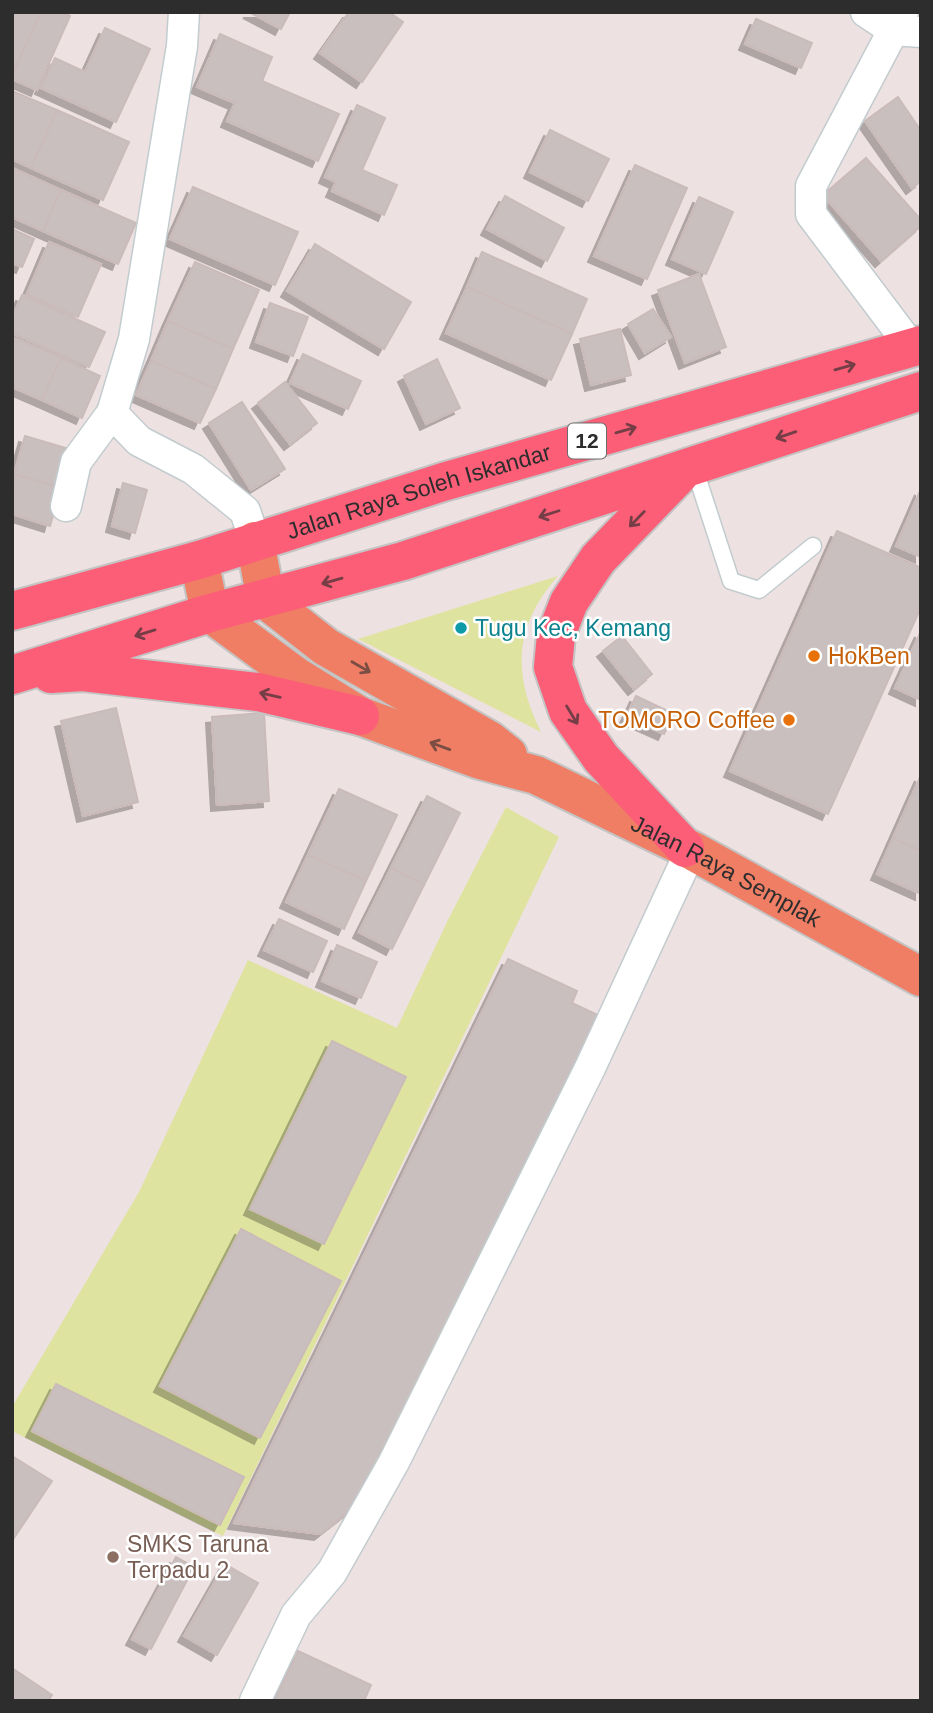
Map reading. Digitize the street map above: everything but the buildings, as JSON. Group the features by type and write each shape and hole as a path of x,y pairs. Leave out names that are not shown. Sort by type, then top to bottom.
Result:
{"highway":[{"name":"Jalan Raya Soleh Iskandar","path":"199,560 443,482 917,346"},
{"path":"12,676 210,613 403,561 921,391"},
{"path":"688,849 601,758 568,711 553,667 556,635 569,602 598,559 689,468"},
{"name":"12","path":"12,611 199,560"},
{"path":"12,676 83,672 183,683 258,692 360,716"}],"main road":[{"path":"255,541 266,600"},
{"path":"199,560 210,613"},
{"name":"Jalan Raya Semplak","path":"266,600 326,647 489,740 529,772 688,849 920,976"},
{"name":"Jalan Raya Semplak","path":"210,613 297,677 360,716 480,761 529,772"}],"street":[{"path":"66,506 76,462 112,413 134,339 182,46 184,12"},
{"path":"866,12 906,25 811,186 811,214 917,346"},
{"path":"112,413 139,441 193,469 245,511 255,541"},
{"path":"255,1701 296,1615 332,1572 394,1462 590,1068 688,849"}],"lane":[{"path":"689,468 731,581 759,590 813,546"}],"green space":[{"path":"558,576 533,613 522,651 525,690 541,732 358,639"},
{"path":"506,807 559,837 223,1536 12,1431 12,1407 139,1192 248,960 397,1028"}],"place":[{"name":"Tugu Kec, Kemang","path":"461,628"},
{"name":"HokBen","path":"814,656"},
{"name":"TOMORO Coffee","path":"789,720"},
{"name":"SMKS Taruna Terpadu 2","path":"113,1557"}]}
